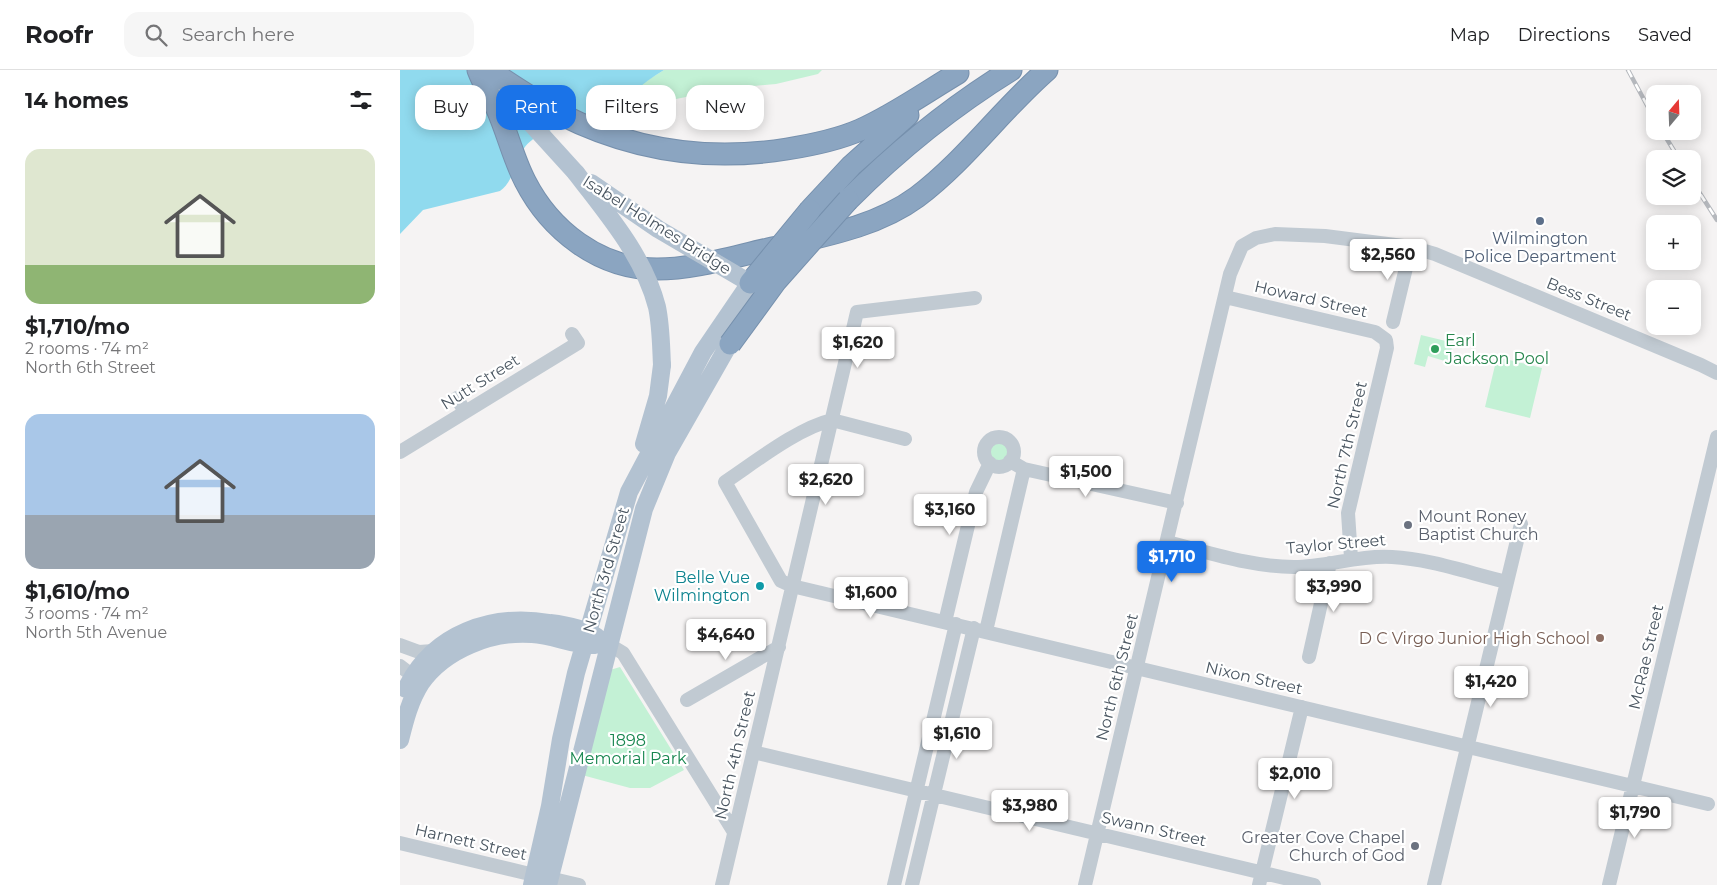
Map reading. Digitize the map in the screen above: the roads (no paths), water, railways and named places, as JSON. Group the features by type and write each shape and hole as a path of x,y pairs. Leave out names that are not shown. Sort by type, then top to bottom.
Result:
{"highway":[{"path":"478,70 496,107 524,180 549,218 568,236 590,251 616,262 657,269 725,259 833,233 876,220 916,198 946,174 1047,70"},
{"path":"489,70 562,115 638,144 680,153 724,155 771,152 836,138 874,123 960,72"},
{"path":"730,344 776,281 848,200 909,143 968,97 1011,70"},
{"path":"750,283 810,210 851,166 960,72"}],"main road":[{"name":"Isabel Holmes Bridge","path":"482,70 576,173 658,229 750,283 751,295 730,344"},
{"path":"576,173 630,248 647,279 657,308 662,365 658,396 629,492"},
{"name":"North 3rd Street","path":"541,881 550,806 561,739 586,638 629,492 703,352 750,283"},
{"name":"North 3rd Street","path":"541,881 644,509 667,453 730,344"},
{"path":"400,702 411,675 434,651 460,634 476,627 509,620 543,621 586,638 608,644"},
{"path":"411,675 436,667 455,653 477,641 496,636 533,634 586,638"},
{"path":"400,740 411,702 411,675"}],"street":[{"name":"Bess Street","path":"1230,274 1242,246 1256,238 1275,234 1325,236 1411,247 1453,262 1701,364 1717,373"},
{"path":"1393,322 1411,247"},
{"name":"North 6th Street","path":"1085,885 1230,274"},
{"name":"Howard Street","path":"1224,297 1375,332 1386,340"},
{"name":"North 4th Street","path":"722,885 857,312 975,298"},
{"name":"Nutt Street","path":"400,452 465,412 575,338"},
{"name":"North 7th Street","path":"1351,558 1348,513 1388,348 1386,340"},
{"path":"457,398 465,412"},
{"path":"792,586 781,580 725,482 806,430 832,420 906,438"},
{"path":"894,885 951,623 981,457 989,440 995,437 1003,437 1013,447 1013,455 1010,461 1000,466 981,457"},
{"name":"McRae Street","path":"1609,885 1717,438"},
{"path":"1010,461 1024,469 1177,503"},
{"path":"912,885 934,795 1024,469"},
{"path":"1434,885 1521,524"},
{"name":"Taylor Street","path":"1167,542 1264,564 1296,567 1330,563 1351,558 1404,558 1506,582"},
{"path":"1309,657 1330,563"},
{"name":"Nixon Street","path":"792,586 1708,804"},
{"path":"608,644 623,653 734,832"},
{"path":"400,645 419,652 434,651"},
{"path":"687,700 778,647"},
{"path":"1261,879 1302,707"},
{"name":"Swann Street","path":"753,752 1098,834 1261,879 1314,885"},
{"name":"Harnett Street","path":"400,843 541,881 579,885"}],"water":[{"path":"400,70 664,70 643,85 586,85 586,120 576,123 576,85 496,85 496,130 551,130 526,145 510,180 500,191 423,210 400,234"}],"railway":[{"path":"1628,70 1646,103"},
{"path":"1667,140 1674,150"},
{"path":"1701,195 1717,220"}],"place":[{"name":"Wilmington Police Department","path":"1540,221"},
{"name":"Earl Jackson Pool","path":"1435,349"},
{"name":"Mount Roney Baptist Church","path":"1408,525"},
{"name":"Belle Vue Wilmington","path":"760,586"},
{"name":"D C Virgo Junior High School","path":"1600,638"},
{"name":"Greater Cove Chapel Church of God","path":"1415,846"}],"park label":[{"name":"1898 Memorial Park","path":"628,749"}]}
